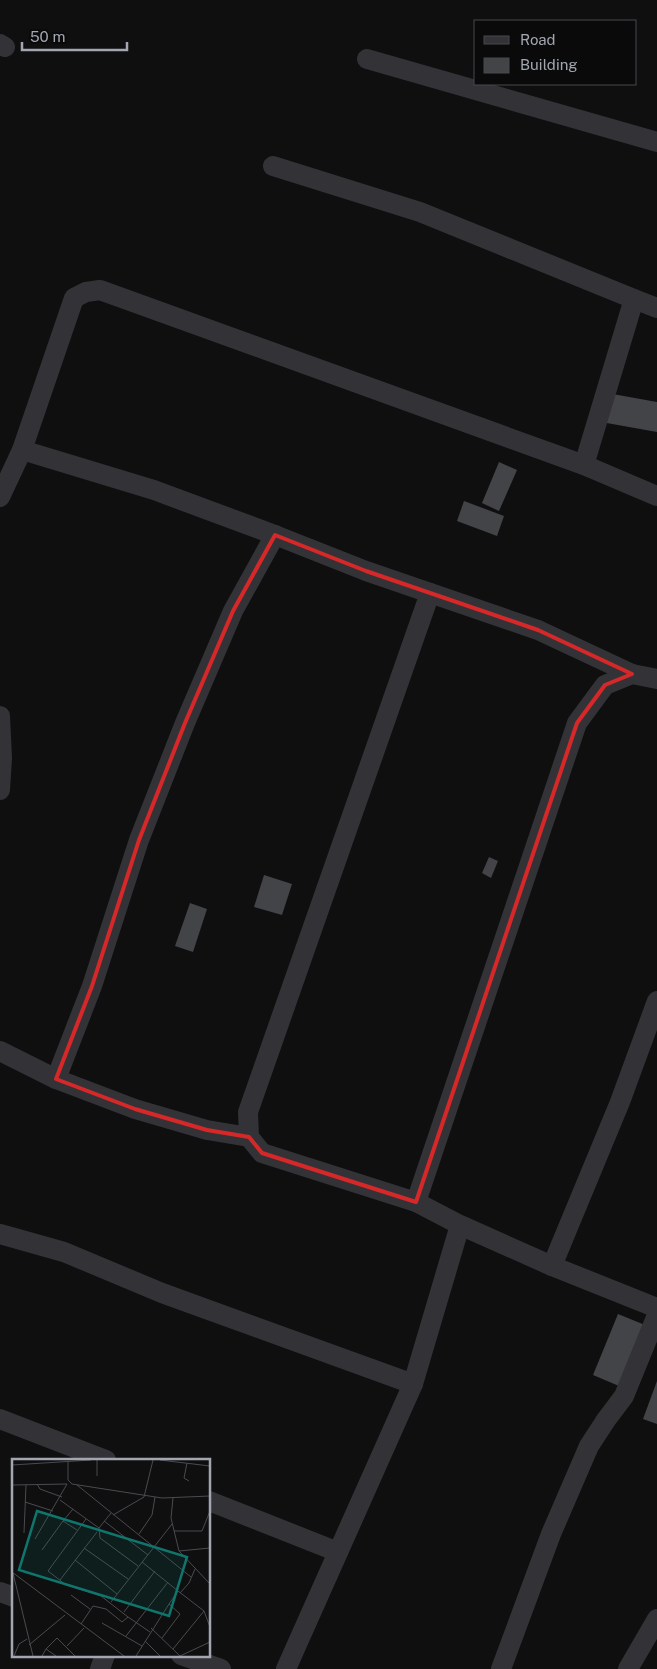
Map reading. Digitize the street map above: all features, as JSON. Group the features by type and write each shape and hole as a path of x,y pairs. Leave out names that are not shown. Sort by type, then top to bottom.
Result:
{"street":[{"path":"367,59 657,142"},
{"path":"273,166 420,212 657,308"},
{"path":"0,497 22,450 74,298 86,292 100,290 584,465 657,496"},
{"path":"584,465 634,299"},
{"path":"22,450 154,490 366,571 538,630 632,674 657,679"},
{"path":"56,1079 92,986 138,840 232,611 275,535"},
{"path":"430,593 248,1112 249,1137 262,1153 416,1202 460,1225 552,1266 657,1308"},
{"path":"416,1202 578,723 605,685 632,674"},
{"path":"0,716 2,758 0,790"},
{"path":"552,1266 620,1102 657,1002"},
{"path":"0,1051 56,1079 135,1109 207,1130 249,1137"},
{"path":"286,1669 413,1384 460,1225"},
{"path":"0,1234 64,1252 162,1293 413,1384"},
{"path":"501,1669 558,1516 590,1446 624,1396 657,1315"},
{"path":"0,1419 103,1459"},
{"path":"210,1501 338,1552"},
{"path":"0,1592 12,1596"},
{"path":"628,1669 657,1619"},
{"path":"100,1669 105,1656"},
{"path":"184,1656 221,1669"}],"highlighted area":[{"path":"275,535 366,571 538,630 632,674 605,685 577,723 416,1202 262,1153 249,1137 207,1130 135,1109 56,1079 92,986 139,840 185,723 233,611"}],"building":[{"path":"607,393 657,402 657,432 601,422"},
{"path":"499,462 517,470 499,511 482,503"},
{"path":"464,501 504,516 497,536 457,521"},
{"path":"489,857 498,861 491,878 482,873"},
{"path":"264,875 292,884 282,915 254,907"},
{"path":"190,903 207,909 193,952 175,946"},
{"path":"618,1314 645,1325 619,1386 593,1375"},
{"path":"657,1381 657,1424 643,1419"}]}
